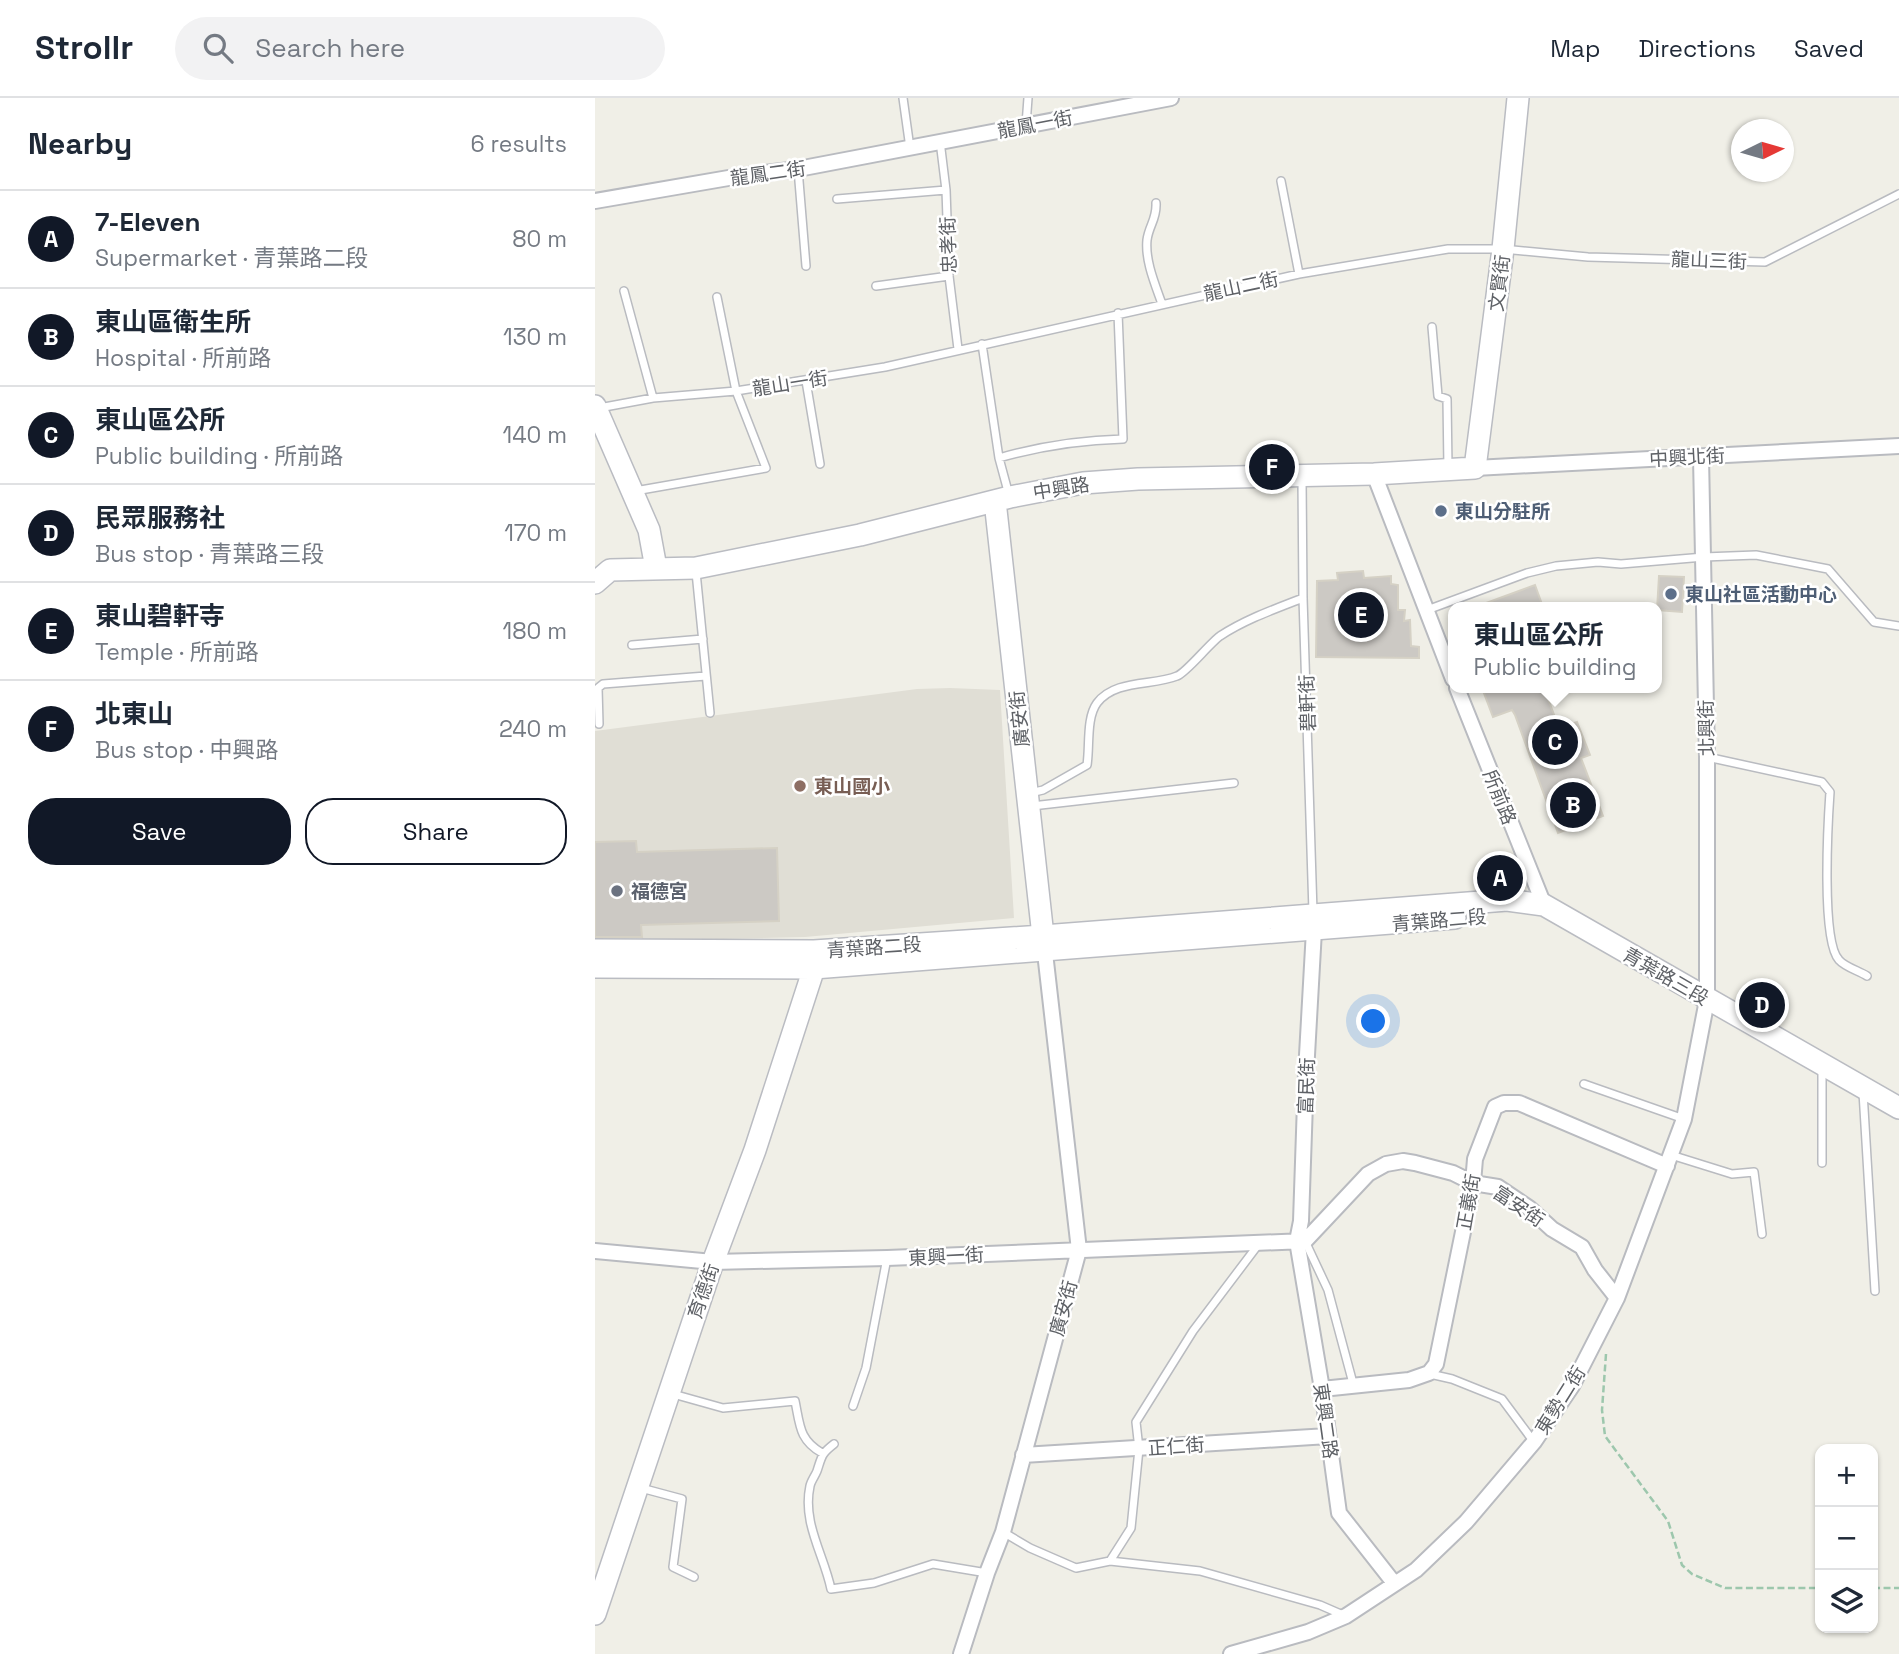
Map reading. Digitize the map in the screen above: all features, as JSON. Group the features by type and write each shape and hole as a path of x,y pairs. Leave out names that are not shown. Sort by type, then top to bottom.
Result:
{"street":[{"name":"龍鳳一街","path":"940,141 1026,125 1112,104 1171,98"},
{"name":"文賢街","path":"1475,468 1503,248 1518,98"},
{"name":"龍鳳二街","path":"595,201 740,176 798,169 940,141"},
{"path":"596,407 649,530 656,568"},
{"name":"中興北街","path":"1475,468 1899,446"},
{"name":"北興街","path":"1701,457 1707,757 1707,1000"},
{"name":"中興路","path":"600,574 656,568 696,568 860,535 1002,499 1083,483 1138,479 1302,477 1475,468"},
{"path":"1374,474 1448,664"},
{"name":"廣安街","path":"961,1654 1003,1532 1079,1250 1027,800 1002,499"},
{"name":"所前路","path":"1459,693 1544,905"},
{"name":"青葉路二段","path":"595,967 814,960 1044,944 1314,922 1507,900 1544,905"},
{"name":"青葉路三段","path":"1544,905 1899,1108"},
{"name":"富民街","path":"1301,1241 1305,1073 1314,922"},
{"name":"青葉路二段","path":"595,950 814,960"},
{"name":"育德街","path":"595,1614 599,1587 637,1487 713,1262 755,1150 814,960"},
{"name":"東勢二街","path":"1231,1654 1308,1632 1346,1616 1416,1570 1465,1522 1534,1442 1571,1386 1617,1298 1684,1119 1707,1000"},
{"name":"正義街","path":"1429,1373 1436,1364 1473,1183 1475,1159 1495,1107 1504,1103 1519,1103 1669,1161"},
{"name":"富安街","path":"1301,1241 1368,1174 1386,1164 1403,1161 1415,1163 1453,1173 1473,1183 1498,1187 1552,1229 1582,1247 1595,1270 1617,1298"},
{"name":"東興一街","path":"595,1251 713,1262 887,1258 1301,1241"},
{"name":"東興二路","path":"1301,1241 1339,1513 1394,1583"},
{"path":"1322,1389 1409,1380 1429,1373"},
{"name":"正仁街","path":"1023,1455 1328,1436"}],"lane":[{"path":"902,98 910,149"},
{"path":"1026,125 1028,98"},
{"name":"忠孝街","path":"940,141 946,190 949,276 958,349"},
{"path":"798,169 806,266"},
{"path":"1280,181 1299,274"},
{"path":"837,199 946,190"},
{"name":"龍山三街","path":"1503,248 1588,257 1765,262 1899,194"},
{"path":"1156,203 1157,215 1147,240 1149,267 1162,304"},
{"name":"龍山二街","path":"982,344 1299,274 1448,249 1503,248"},
{"path":"876,286 949,276"},
{"path":"624,290 653,398"},
{"path":"634,492 766,468 736,391 717,298"},
{"path":"999,458 1037,447 1123,439 1118,313"},
{"path":"1432,327 1438,396 1447,399 1448,469"},
{"path":"982,344 999,458 1002,499"},
{"name":"龍山一街","path":"596,407 806,381 885,367 982,344"},
{"path":"806,381 820,464"},
{"name":"碧軒街","path":"1302,477 1303,598 1314,922"},
{"path":"1450,602 1527,573 1556,566 1756,555 1828,569 1874,622 1899,626"},
{"path":"696,568 710,713"},
{"path":"1027,800 1087,765 1090,720 1096,704 1105,694 1123,687 1179,676 1219,637 1245,622 1303,598"},
{"path":"1426,611 1448,603"},
{"path":"632,645 703,639"},
{"path":"599,724 598,688 603,684 706,676"},
{"path":"1707,757 1822,782 1830,792 1825,871 1831,945 1839,960 1867,976"},
{"path":"1027,800 1234,783"},
{"path":"1822,1065 1822,1163"},
{"path":"1584,1084 1684,1119"},
{"path":"1863,1088 1874,1291"},
{"path":"1669,1161 1732,1174 1754,1172 1762,1234"},
{"path":"1301,1241 1328,1290 1354,1387"},
{"path":"1110,1561 1131,1528 1139,1449 1136,1422 1193,1331 1259,1244"},
{"path":"853,1406 866,1368 887,1258"},
{"path":"1429,1373 1502,1399 1534,1442"},
{"path":"669,1392 723,1408 795,1401 802,1434 809,1446 822,1453"},
{"path":"834,1444 822,1453 810,1486 809,1516 831,1589 874,1583 933,1564 987,1573"},
{"path":"637,1487 682,1499 673,1567 694,1577"},
{"path":"1003,1532 1030,1548 1076,1568 1110,1561 1200,1571 1319,1605 1346,1616"}],"path":[{"path":"1600,1331 1606,1351 1602,1410 1605,1436 1668,1521 1682,1565 1692,1573 1725,1588 1815,1588"},
{"path":"1878,1588 1899,1588"}],"shaded area":[{"name":"東山國小","path":"917,689 1000,690 1014,918 805,937 642,941 636,841 595,842 595,731"}],"building":[{"path":"1363,571 1364,578 1391,576 1391,584 1398,585 1398,610 1405,610 1404,621 1410,620 1411,646 1419,647 1419,658 1316,657 1317,581 1338,580 1337,573"},
{"name":"東山社區活動中心","path":"1659,576 1684,577 1682,612 1662,610 1662,602 1657,602"},
{"path":"1535,585 1541,602 1489,602"},
{"path":"1484,693 1546,693 1559,728 1577,722 1590,755 1581,758 1603,816 1558,833 1515,715 1512,710 1493,717"},
{"path":"636,841 637,852 777,848 779,921 641,925 642,937 595,937 595,842"}],"place":[{"name":"北東山","path":"1272,467"},
{"name":"東山分駐所","path":"1441,511"},
{"name":"東山社區活動中心","path":"1671,594"},
{"name":"東山碧軒寺","path":"1361,615"},
{"name":"東山區公所","path":"1555,742"},
{"name":"東山國小","path":"800,786"},
{"name":"東山區衛生所","path":"1573,805"},
{"name":"7-Eleven","path":"1500,878"},
{"name":"福德宮","path":"617,891"},
{"name":"民眾服務社","path":"1762,1005"}]}
